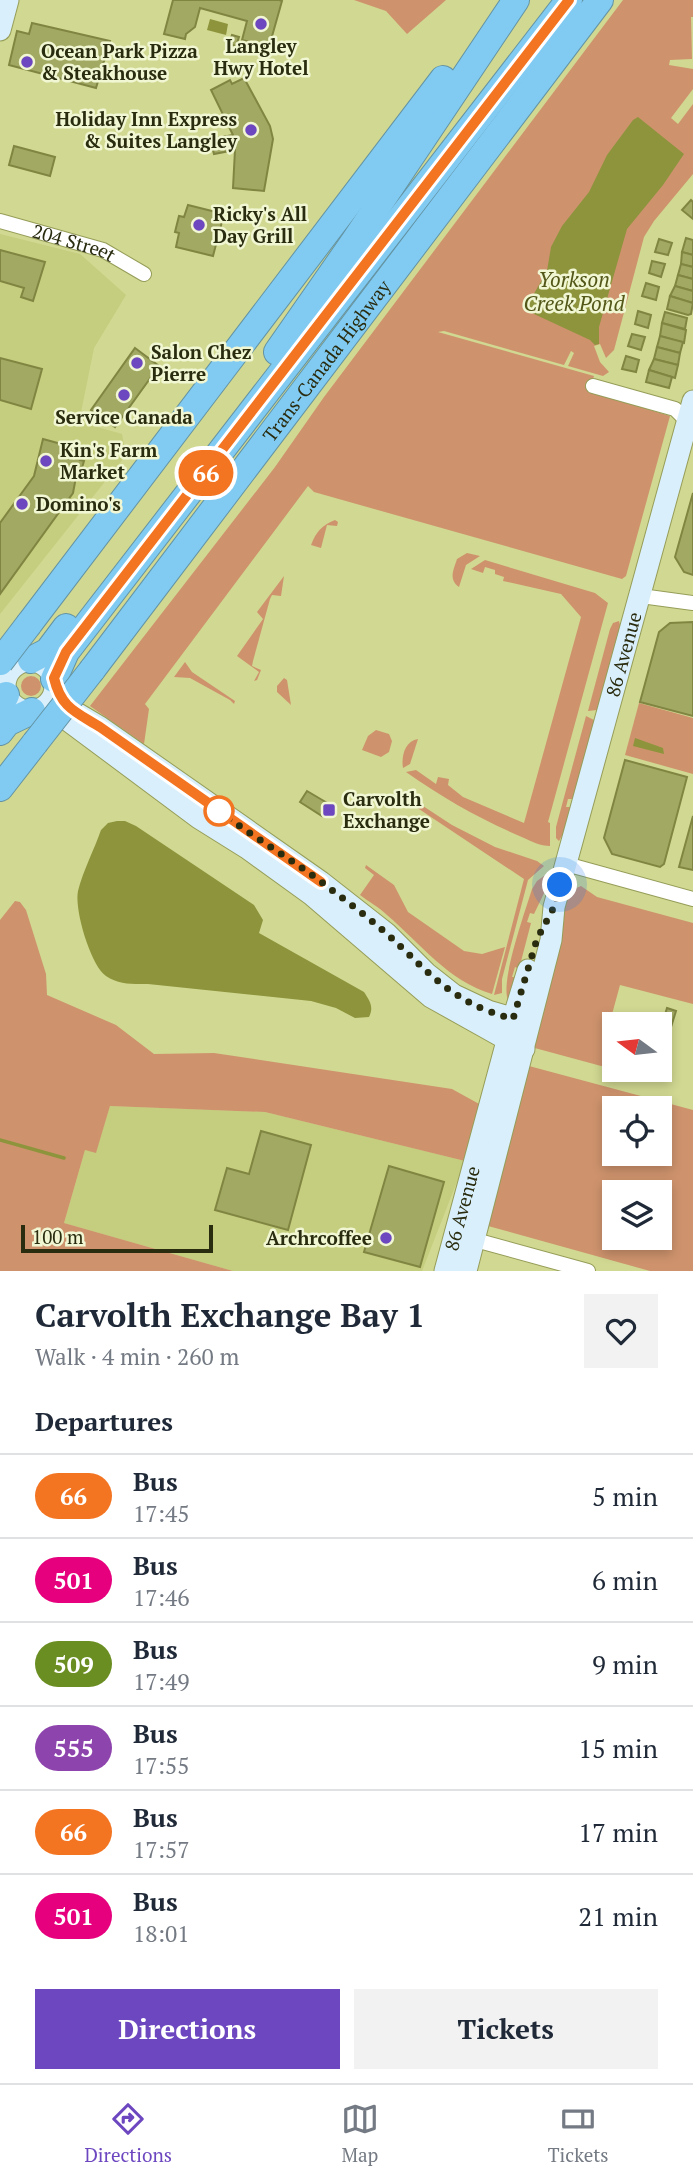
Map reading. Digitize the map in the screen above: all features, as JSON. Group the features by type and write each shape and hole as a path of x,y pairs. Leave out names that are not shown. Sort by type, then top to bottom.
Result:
{"highway":[{"path":"9,675 29,624 503,0"},
{"path":"9,675 48,651 285,341 516,0"},
{"path":"55,681 66,652 569,0"},
{"name":"Trans-Canada Highway","path":"0,788 600,0"},
{"path":"0,732 8,723 36,710"}],"main road":[{"path":"0,30 9,0"},
{"name":"86 Avenue","path":"445,1271 465,1237 521,1021 551,940 554,907 690,423 693,401"},
{"path":"0,649 16,707 58,713 199,818 247,848 312,895 431,997 515,1045"},
{"path":"9,675 46,666 67,707 100,727 321,882 386,933 439,984 469,1002 521,1021"},
{"path":"36,710 53,697 55,681"},
{"name":"86 Avenue","path":"465,1237 466,1271"}],"street":[{"name":"204 Street","path":"0,221 103,250 144,274"},
{"path":"593,386 675,409 690,423"},
{"path":"641,596 693,603"},
{"path":"566,864 693,899"},
{"path":"465,1237 588,1271"}],"shaded area":[{"path":"354,0 446,0 407,34 386,11"},
{"path":"623,0 693,0 692,59 670,60 669,65 693,69 693,89 671,118 678,124 693,104 693,174 644,237 614,350 606,358 600,344 594,346 600,362 609,372 603,376 568,366 574,353 571,351 564,365 444,331 438,332 594,376 589,391 670,416 626,576 622,579 314,492 308,486 145,704 149,709 144,744 90,706 275,467 324,397"},
{"path":"0,234 80,254 126,295 94,348 79,422 122,434 126,455 0,614"},
{"path":"335,520 338,522 337,526 327,525 321,548 311,545 320,530 326,524"},
{"path":"467,553 480,556 466,565 459,587 454,581 453,570 457,559"},
{"path":"485,560 595,593 608,603 548,822 550,846 534,842 478,816 406,772 416,770 436,784 438,777 449,779 448,785 463,797 524,823 581,617 561,594 503,581 504,577 495,574 495,570 485,567 483,573 471,569"},
{"path":"284,576 281,596 272,595 270,599 252,666 261,670 254,681 259,672 237,656 263,619 257,612"},
{"path":"619,621 597,710 588,711 610,629 613,623"},
{"path":"185,662 192,672 235,701 234,704 190,678 174,677"},
{"path":"31,676 38,679 41,686 38,693 31,696 24,693 21,686 24,679"},
{"path":"284,678 287,680 291,705 277,692 277,686"},
{"path":"639,703 693,718 693,774 625,755"},
{"path":"586,716 594,720 573,799 568,799 566,807 570,807 559,841 556,838 556,827"},
{"path":"376,730 389,734 392,741 389,752 381,757 362,750 368,736"},
{"path":"418,739 410,764 403,768 405,750 410,743"},
{"path":"397,789 452,825 495,847 537,861 544,866 528,880 502,979 502,993 494,995 524,879 395,793"},
{"path":"366,865 394,885 408,912 464,951 482,954 505,947 492,994 448,971 384,912 360,895 374,875 365,868"},
{"path":"548,873 547,887 534,914 530,913 527,922 531,923 519,969 515,967 512,977 516,977 508,1000 507,978 524,913 532,889 537,881"},
{"path":"581,886 597,897 693,923 693,1004 620,985 613,1012 602,1012 602,1066 531,1047 569,891"},
{"path":"15,901 20,902 26,910 46,974 47,995 116,1025 154,1054 214,1053 452,1089 481,1105 465,1161 265,1112 110,1106 96,1153 85,1150 64,1223 233,1271 0,1271 0,920"},
{"path":"529,1066 641,1096 602,1096 602,1166 672,1166 672,1104 693,1110 693,1271 650,1271 488,1226"},
{"path":"110,1106 265,1112 465,1161 422,1271 233,1271 64,1223 85,1150 96,1152"}],"water":[{"path":"210,19 228,24 226,35 207,30"},
{"name":"Yorkson Creek Pond","path":"638,117 684,154 627,229 599,327 599,344 595,345 590,340 534,314 528,304 547,271 551,247 562,226 589,192 607,155"},
{"path":"635,738 663,748 664,754 633,746"},
{"path":"117,821 136,826 254,905 263,920 259,933 364,992 371,1004 369,1017 355,1018 336,1008 311,1001 126,983 106,976 89,950 77,900 83,876 101,830 108,823"}],"building":[{"name":"Langley Hwy Hotel","path":"173,0 282,1 269,47 242,40 247,21 200,8 195,27 186,34 185,39 164,34"},
{"path":"32,23 110,41 96,88 9,65 17,31 29,34"},
{"path":"232,35 239,37 236,46 229,44"},
{"name":"Holiday Inn Express & Suites Langley","path":"244,78 270,126 273,139 264,191 233,188 235,150 214,154 210,139 233,135 211,90 230,80 232,84"},
{"path":"14,146 55,157 50,176 9,165"},
{"path":"691,200 693,202 693,219 682,210"},
{"name":"Ricky's All Day Grill","path":"188,205 224,214 213,256 176,247 179,233 175,232 179,216 184,217"},
{"path":"686,238 693,240 693,255 682,252"},
{"path":"659,239 672,243 668,255 655,252"},
{"path":"0,250 45,262 33,301 21,297 24,288 0,281"},
{"path":"682,252 693,255 693,267 681,264"},
{"path":"652,261 665,264 661,277 649,273"},
{"path":"681,264 693,267 693,279 678,275"},
{"path":"678,275 693,279 693,291 675,286"},
{"path":"646,283 659,287 656,300 642,296"},
{"path":"675,286 693,291 693,303 670,296"},
{"path":"670,296 693,303 691,314 667,309"},
{"path":"638,311 651,315 648,328 635,324"},
{"path":"665,312 687,318 685,329 662,323"},
{"path":"662,323 686,330 684,343 660,336"},
{"path":"632,334 645,337 641,350 628,346"},
{"path":"660,336 683,342 680,353 657,347"},
{"path":"657,347 680,353 678,365 654,359"},
{"path":"135,348 159,366 115,427 91,410"},
{"path":"626,356 639,360 636,372 622,369"},
{"path":"0,358 42,369 31,409 0,400"},
{"path":"654,359 678,365 675,378 649,370"},
{"path":"649,370 672,377 669,388 646,382"},
{"path":"43,439 83,450 80,460 84,461 79,478 76,477 73,493 0,594 0,523 34,476"},
{"path":"693,493 693,575 684,572 675,557"},
{"path":"693,622 693,716 640,702 659,632 670,623"},
{"path":"625,760 687,777 664,864 660,867 612,854 604,838"},
{"path":"307,791 329,804 322,816 300,802"},
{"path":"693,816 693,870 679,867"},
{"path":"667,1008 676,1011 672,1024 672,1012 666,1012"},
{"path":"261,1131 311,1145 288,1230 215,1210 227,1168 249,1174"},
{"path":"389,1166 444,1182 420,1267 364,1252"}],"waterway":[{"path":"0,1140 64,1158"}],"bus line":[{"name":"66","path":"321,882 100,727 67,707 54,678 66,652 569,0"}],"place":[{"name":"Langley Hwy Hotel","path":"261,24"},
{"name":"Ocean Park Pizza & Steakhouse","path":"27,62"},
{"name":"Holiday Inn Express & Suites Langley","path":"251,130"},
{"name":"Ricky's All Day Grill","path":"199,225"},
{"name":"Salon Chez Pierre","path":"137,363"},
{"name":"Service Canada","path":"124,395"},
{"name":"Kin's Farm Market","path":"46,461"},
{"name":"Domino's","path":"22,504"},
{"name":"Carvolth Exchange","path":"329,810"},
{"name":"Archrcoffee","path":"386,1238"}],"route":[{"path":"219,811 321,882 386,933 426,973 454,995 513,1019 537,939 554,907 560,885"}]}
